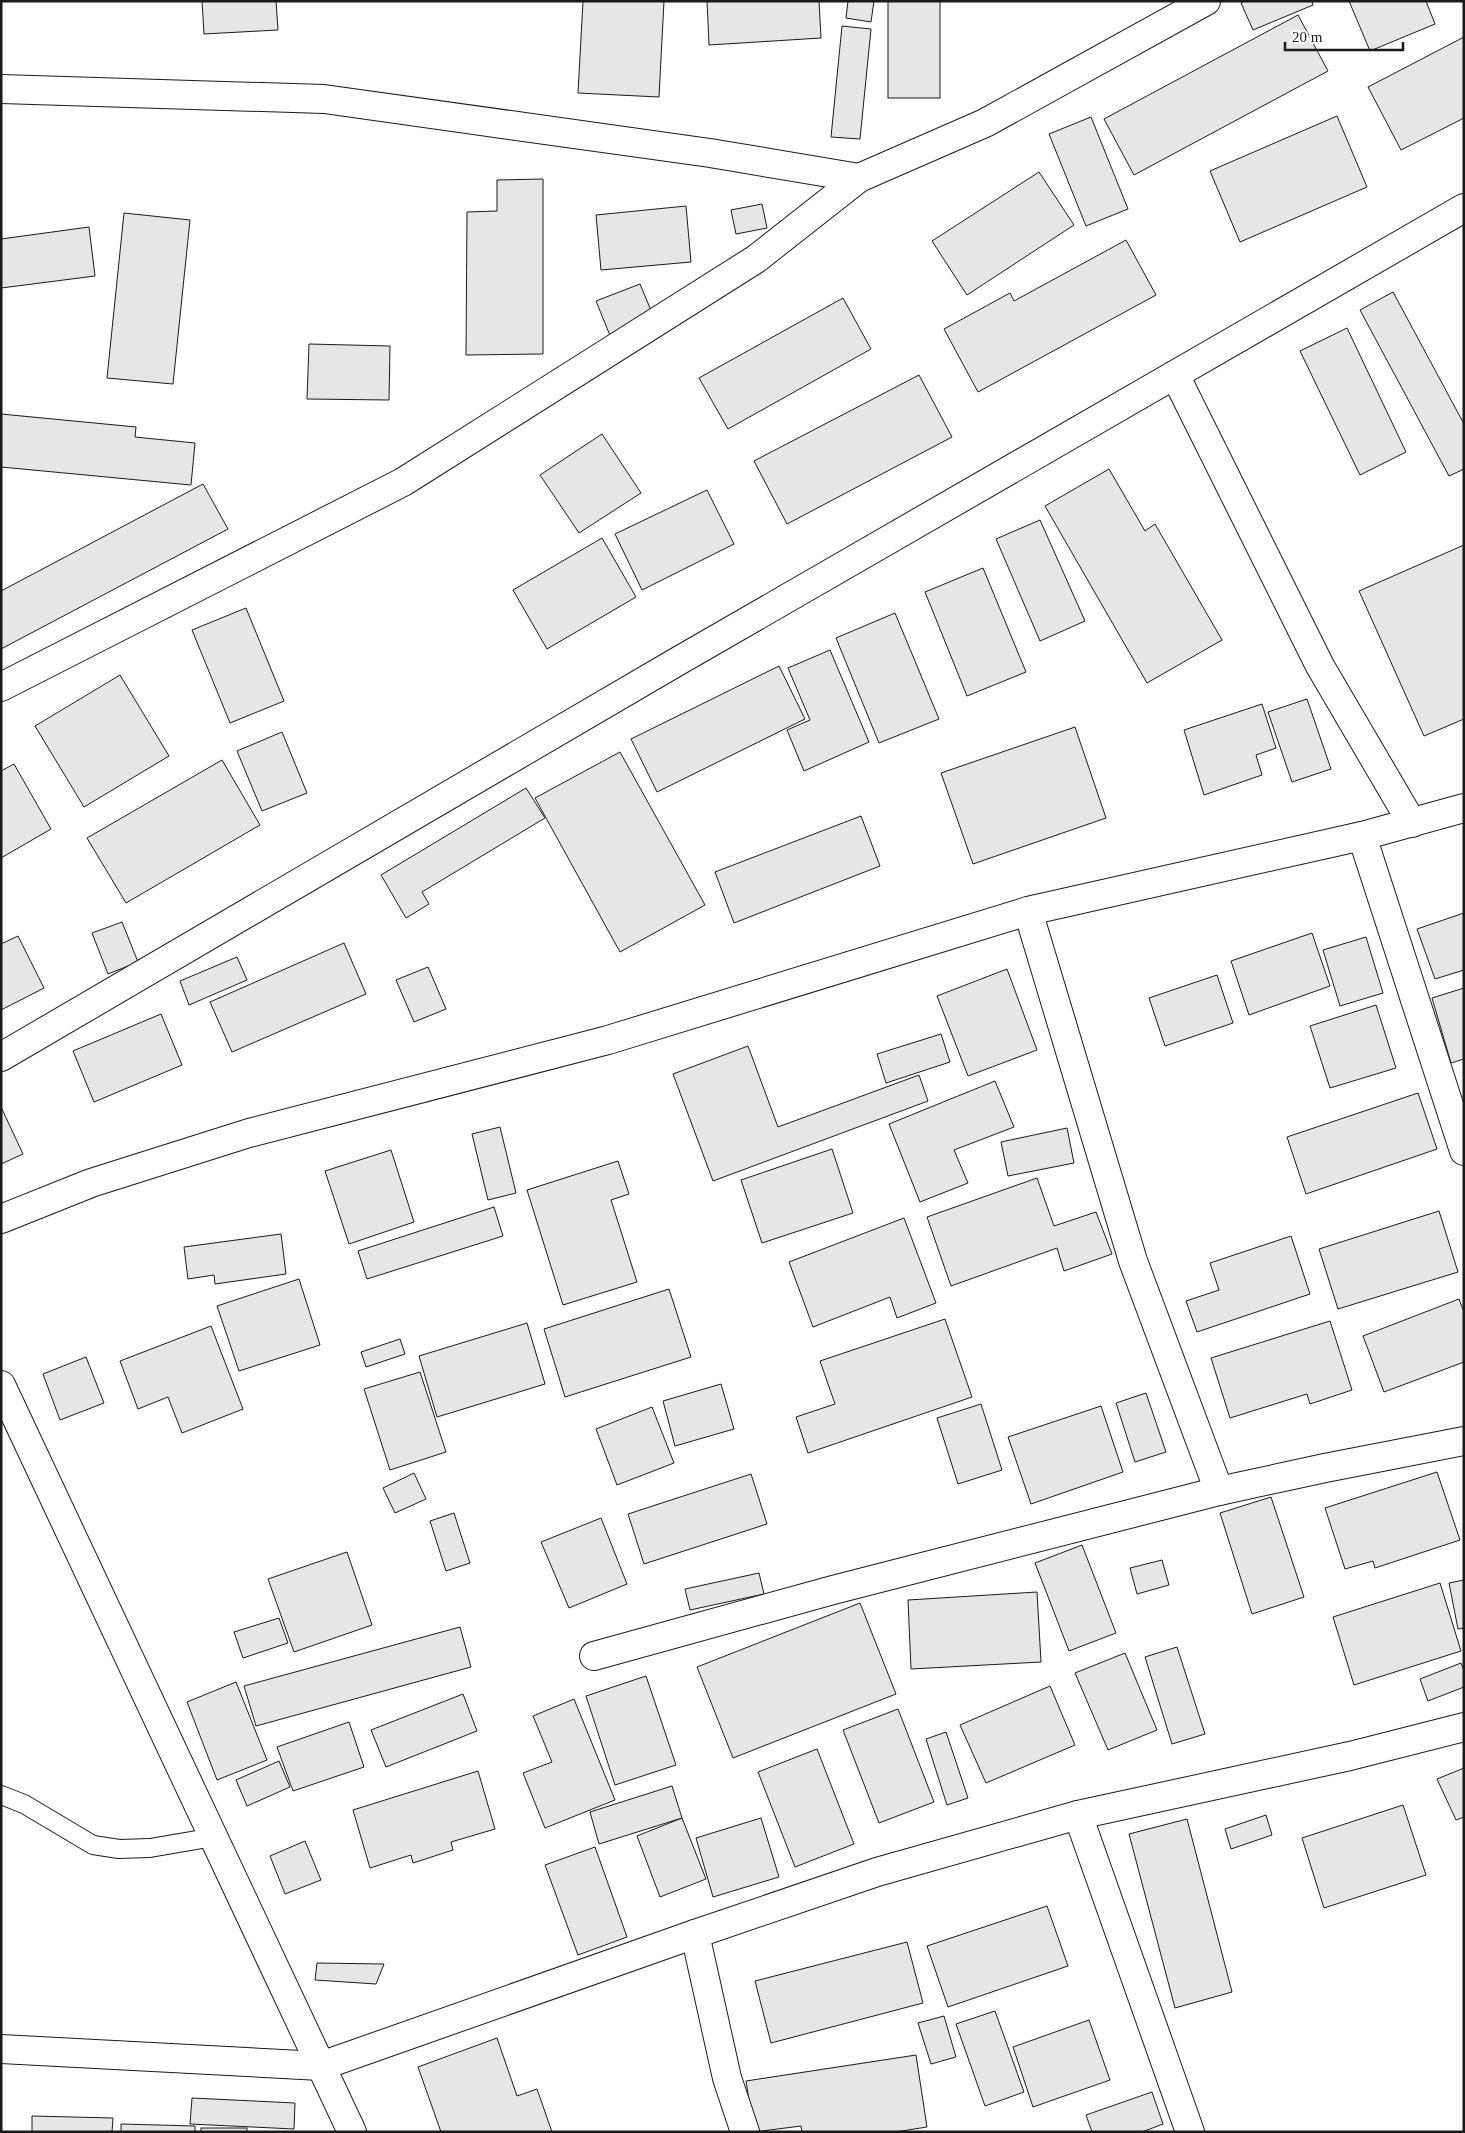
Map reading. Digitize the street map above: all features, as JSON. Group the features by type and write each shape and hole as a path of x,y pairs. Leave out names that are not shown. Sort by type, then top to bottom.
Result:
{"street":[{"path":"1,687 404,482 756,259 859,178 985,123 1206,1"},
{"path":"1,89 324,98 710,153 859,178"},
{"path":"1,1057 680,660 1464,208"},
{"path":"1175,375 1320,666 1412,823"},
{"path":"1,1219 91,1184 250,1133 608,1040 1028,911 1362,836 1464,808"},
{"path":"1362,836 1464,1151"},
{"path":"1028,911 1133,1261 1219,1491"},
{"path":"1,1385 352,2132"},
{"path":"594,1656 833,1590 1219,1491 1464,1441"},
{"path":"1,2049 321,2066 877,1872 1078,1815 1350,1756 1464,1727"},
{"path":"1078,1815 1190,2132"},
{"path":"695,1934 727,2078 745,2132"}],"lane":[{"path":"1,1795 24,1804 93,1845 119,1848 150,1848 214,1837"}],"building":[{"path":"202,1 276,1 278,30 204,34"},
{"path":"583,1 664,1 659,97 578,93"},
{"path":"707,1 819,1 821,38 709,45"},
{"path":"848,1 874,1 871,22 846,18"},
{"path":"888,1 940,1 940,98 888,98"},
{"path":"1245,1 1312,1 1313,5 1253,30 1241,3"},
{"path":"1349,1 1426,1 1435,24 1370,51"},
{"path":"1298,15 1328,71 1134,175 1104,119"},
{"path":"842,26 871,29 860,139 831,137"},
{"path":"1464,37 1464,118 1401,150 1368,87"},
{"path":"1337,116 1367,187 1240,242 1210,171"},
{"path":"1091,117 1128,209 1086,226 1049,134"},
{"path":"1039,172 1074,225 967,295 932,241"},
{"path":"543,179 543,354 466,355 467,212 497,211 497,180"},
{"path":"762,204 767,228 736,234 731,210"},
{"path":"686,206 691,262 601,270 596,215"},
{"path":"124,213 190,220 173,384 107,378"},
{"path":"89,227 95,276 1,288 1,239"},
{"path":"1126,240 1156,295 978,392 944,329 1010,293 1014,301"},
{"path":"640,284 655,320 611,338 596,301"},
{"path":"1393,292 1464,424 1464,469 1449,476 1360,310"},
{"path":"843,298 871,349 728,429 699,378"},
{"path":"1347,328 1406,452 1360,475 1300,351"},
{"path":"309,344 390,346 389,400 307,399"},
{"path":"919,375 952,437 787,524 754,461"},
{"path":"1,414 136,427 135,437 195,443 191,485 1,467"},
{"path":"602,434 641,493 579,533 540,475"},
{"path":"1109,469 1145,531 1155,524 1222,640 1147,683 1045,506"},
{"path":"203,484 228,529 1,649 1,591"},
{"path":"707,490 734,544 642,590 615,534"},
{"path":"1040,520 1085,621 1040,641 996,539"},
{"path":"602,538 636,597 547,649 513,590"},
{"path":"1464,545 1464,719 1424,736 1359,591"},
{"path":"983,568 1026,672 967,696 925,592"},
{"path":"246,608 284,701 230,723 192,630"},
{"path":"895,613 939,719 879,743 836,638"},
{"path":"830,650 869,742 804,771 787,730 810,720 788,668"},
{"path":"779,666 805,719 657,792 631,739"},
{"path":"120,675 169,756 84,807 35,726"},
{"path":"1307,699 1331,769 1292,782 1268,712"},
{"path":"1262,704 1276,748 1256,755 1262,775 1204,795 1184,730"},
{"path":"1075,727 1106,818 973,864 941,773"},
{"path":"282,732 307,793 262,811 237,751"},
{"path":"620,752 705,905 620,952 535,798"},
{"path":"222,760 260,825 126,903 87,838"},
{"path":"14,764 51,829 1,858 1,771"},
{"path":"526,788 545,818 422,892 429,904 406,918 381,875"},
{"path":"861,816 880,866 734,923 715,872"},
{"path":"1464,913 1464,970 1435,979 1417,929"},
{"path":"122,922 138,962 108,974 92,933"},
{"path":"1312,933 1330,986 1249,1015 1231,961"},
{"path":"18,936 44,988 1,1010 1,944"},
{"path":"1366,937 1383,993 1340,1006 1323,950"},
{"path":"344,943 366,994 232,1052 210,1002"},
{"path":"237,957 247,980 189,1005 180,981"},
{"path":"428,967 446,1009 414,1022 396,980"},
{"path":"1007,969 1037,1050 968,1076 937,996"},
{"path":"1217,975 1233,1023 1165,1046 1149,998"},
{"path":"1464,988 1464,1059 1451,1063 1432,998"},
{"path":"1376,1005 1396,1068 1330,1088 1310,1026"},
{"path":"161,1014 182,1065 94,1102 73,1051"},
{"path":"941,1034 950,1062 886,1083 877,1054"},
{"path":"748,1046 778,1127 919,1075 928,1101 713,1181 673,1074"},
{"path":"995,1081 1014,1127 954,1150 968,1183 920,1202 889,1124"},
{"path":"1418,1093 1437,1149 1306,1194 1287,1137"},
{"path":"1,1107 23,1154 1,1164"},
{"path":"500,1127 516,1193 488,1200 472,1134"},
{"path":"1067,1128 1074,1163 1008,1176 1001,1142"},
{"path":"832,1149 853,1213 762,1243 741,1180"},
{"path":"391,1150 414,1222 349,1244 325,1171"},
{"path":"618,1161 629,1194 611,1200 637,1282 563,1305 527,1190"},
{"path":"1037,1178 1054,1226 1096,1212 1112,1254 1064,1271 1057,1248 951,1286 927,1217"},
{"path":"494,1207 503,1236 367,1279 358,1251"},
{"path":"1439,1211 1458,1272 1338,1309 1319,1249"},
{"path":"904,1218 936,1303 897,1318 890,1297 813,1327 789,1262"},
{"path":"281,1234 286,1274 215,1284 214,1275 188,1279 184,1247"},
{"path":"1291,1236 1310,1294 1197,1332 1186,1301 1219,1290 1210,1263"},
{"path":"299,1279 320,1345 239,1371 217,1306"},
{"path":"669,1289 691,1357 565,1397 544,1329"},
{"path":"1459,1299 1464,1312 1464,1362 1384,1392 1363,1336"},
{"path":"945,1319 972,1397 808,1453 796,1417 835,1404 820,1361"},
{"path":"1330,1321 1352,1390 1310,1404 1307,1394 1230,1418 1211,1358"},
{"path":"527,1323 545,1384 437,1417 419,1356"},
{"path":"211,1326 243,1409 182,1433 168,1397 138,1409 120,1361"},
{"path":"400,1339 405,1354 366,1367 361,1352"},
{"path":"86,1357 104,1403 60,1420 43,1374"},
{"path":"420,1372 446,1452 390,1470 364,1389"},
{"path":"721,1384 734,1429 675,1446 663,1401"},
{"path":"1146,1393 1166,1452 1135,1462 1116,1403"},
{"path":"981,1404 1002,1470 958,1484 937,1418"},
{"path":"1101,1406 1123,1472 1031,1504 1008,1437"},
{"path":"652,1407 674,1463 617,1485 596,1429"},
{"path":"1437,1472 1460,1540 1375,1568 1373,1561 1345,1569 1325,1508"},
{"path":"414,1473 426,1499 395,1513 383,1488"},
{"path":"751,1474 767,1524 644,1564 628,1514"},
{"path":"1271,1497 1304,1597 1252,1614 1220,1513"},
{"path":"454,1513 470,1563 446,1571 430,1521"},
{"path":"601,1518 627,1584 569,1608 541,1542"},
{"path":"1082,1545 1116,1633 1069,1651 1035,1563"},
{"path":"347,1552 372,1625 294,1652 268,1579"},
{"path":"1162,1560 1169,1585 1137,1594 1130,1568"},
{"path":"759,1573 764,1594 690,1610 685,1589"},
{"path":"1464,1580 1464,1628 1458,1629 1449,1583"},
{"path":"1440,1583 1461,1651 1354,1685 1333,1617"},
{"path":"1037,1592 1041,1662 911,1669 908,1600"},
{"path":"860,1603 896,1694 733,1758 697,1667"},
{"path":"279,1618 288,1643 243,1658 234,1632"},
{"path":"460,1627 471,1667 256,1726 244,1686"},
{"path":"1177,1647 1205,1734 1172,1744 1145,1657"},
{"path":"1125,1653 1157,1730 1108,1750 1075,1673"},
{"path":"1461,1663 1464,1671 1464,1687 1428,1701 1420,1679"},
{"path":"646,1676 676,1765 615,1785 586,1696"},
{"path":"236,1682 267,1760 217,1780 187,1702"},
{"path":"1050,1686 1075,1745 986,1783 960,1725"},
{"path":"463,1694 477,1731 386,1767 371,1730"},
{"path":"574,1699 615,1800 545,1828 523,1773 552,1762 533,1716"},
{"path":"898,1709 934,1802 879,1823 843,1730"},
{"path":"349,1722 364,1767 293,1791 277,1747"},
{"path":"946,1732 968,1798 947,1805 926,1739"},
{"path":"817,1749 854,1844 795,1867 758,1772"},
{"path":"279,1761 290,1787 247,1806 236,1780"},
{"path":"1464,1768 1464,1817 1456,1820 1437,1779"},
{"path":"478,1771 495,1829 451,1842 453,1850 413,1863 411,1855 370,1868 353,1810"},
{"path":"672,1786 682,1818 599,1844 590,1812"},
{"path":"1403,1805 1426,1875 1324,1908 1302,1838"},
{"path":"1266,1815 1272,1835 1231,1849 1225,1829"},
{"path":"682,1818 706,1879 660,1897 637,1836"},
{"path":"761,1818 779,1877 713,1897 696,1838"},
{"path":"1187,1819 1232,1992 1175,2008 1129,1834"},
{"path":"305,1841 321,1880 285,1894 270,1856"},
{"path":"595,1847 627,1937 578,1955 545,1865"},
{"path":"1047,1906 1068,1966 948,2007 927,1946"},
{"path":"907,1942 923,2003 771,2043 755,1981"},
{"path":"317,1963 384,1964 376,1984 315,1980"},
{"path":"995,2011 1024,2092 985,2106 956,2024"},
{"path":"944,2016 956,2057 931,2064 918,2023"},
{"path":"1089,2020 1110,2080 1033,2107 1013,2047"},
{"path":"497,2038 517,2096 537,2089 552,2132 441,2132 418,2067"},
{"path":"916,2055 927,2127 895,2132 802,2132 801,2126 754,2132 746,2081"},
{"path":"1152,2092 1163,2124 1142,2132 1092,2132 1086,2115"},
{"path":"192,2098 295,2103 294,2129 190,2124"},
{"path":"32,2116 113,2118 112,2132 32,2132"},
{"path":"121,2124 195,2126 195,2132 121,2132"},
{"path":"201,2128 247,2128 247,2132 201,2132"}]}
